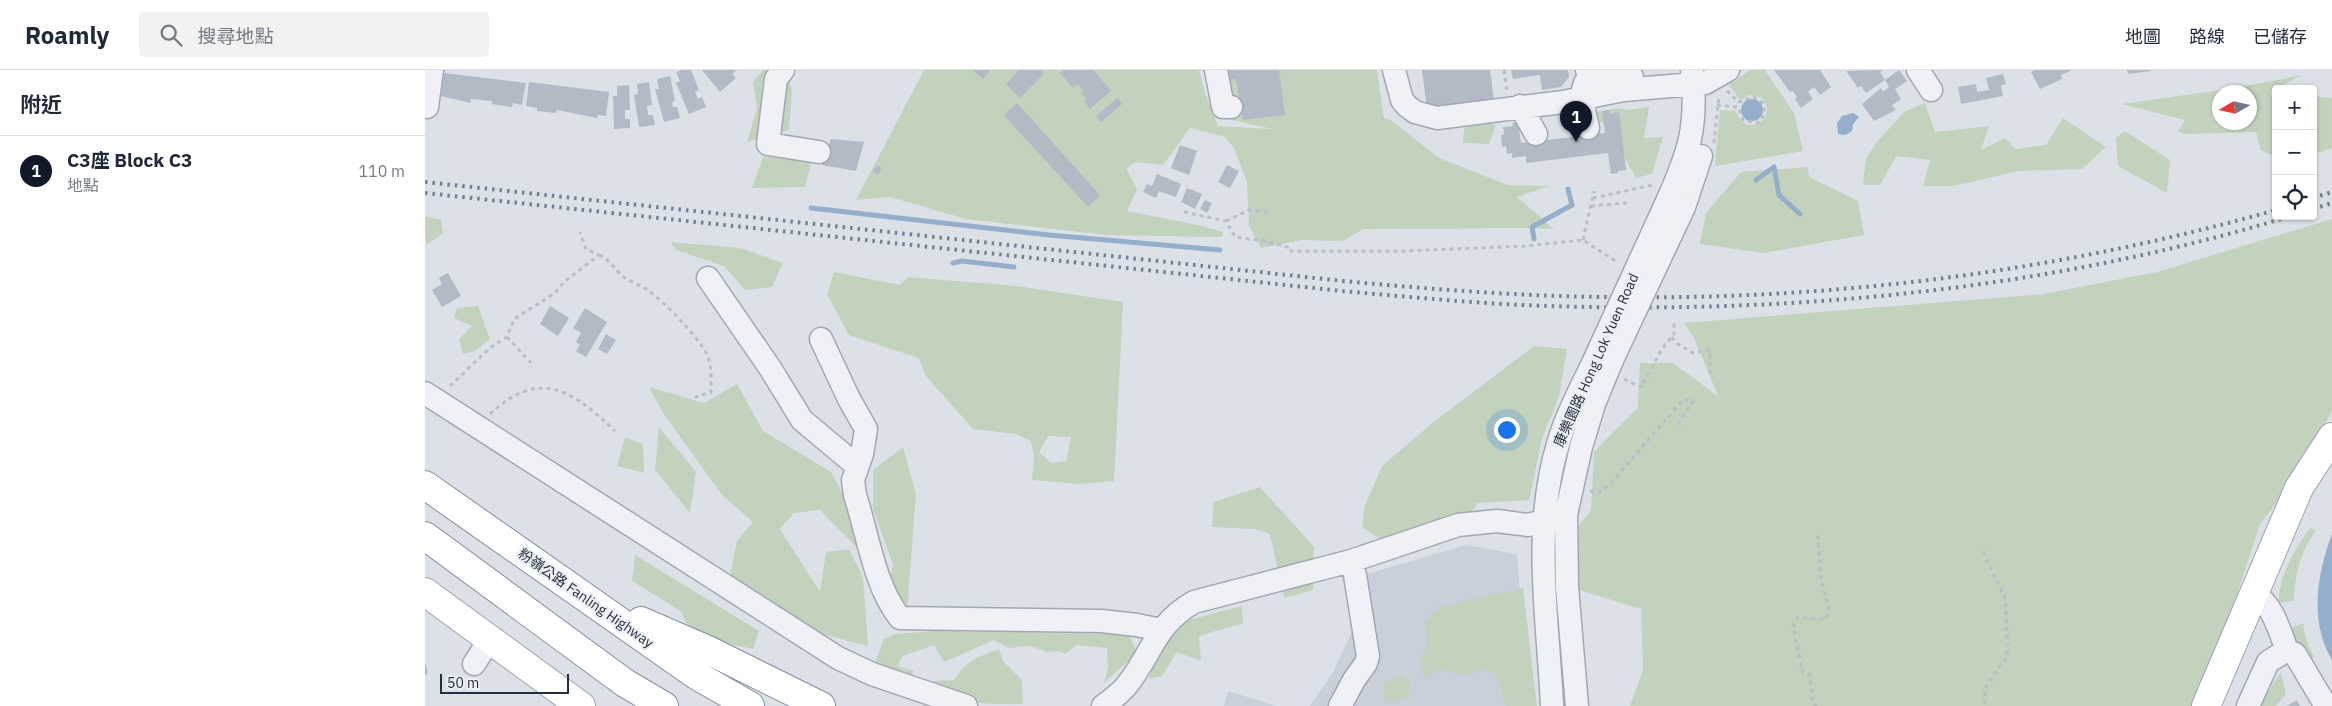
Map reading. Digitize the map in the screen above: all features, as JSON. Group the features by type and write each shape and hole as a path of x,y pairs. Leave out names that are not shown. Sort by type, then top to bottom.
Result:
{"main road":[{"path":"2206,706 2299,488 2332,437"},
{"name":"粉嶺公路 Fanling Highway","path":"425,485 696,675 750,706"},
{"path":"425,536 625,683 652,706"},
{"path":"425,592 581,706"},
{"path":"580,594 708,650 821,706"},
{"path":"625,683 664,706"}],"street":[{"path":"427,107 432,70"},
{"path":"783,70 776,79 768,144 819,152"},
{"path":"1216,70 1223,107 1231,107"},
{"path":"1394,70 1402,100 1415,112 1429,117 1563,102 1728,70"},
{"path":"1588,128 1581,97 1587,70 1601,78 1611,80 1641,73 1695,75"},
{"path":"1918,70 1931,90"},
{"name":"康樂園路 Hong Lok Yuen Road","path":"1577,706 1567,587 1566,515 1581,447 1594,404 1668,202 1701,155 1706,108 1695,75"},
{"path":"1520,106 1536,134"},
{"path":"708,278 770,368 802,420 857,466"},
{"path":"821,339 849,399 866,429 863,454 853,480 855,495 882,590 890,606 900,618 1101,621 1137,624 1161,630"},
{"name":"康樂園路 Hong Lok Yuen Road","path":"1552,706 1543,588 1545,522 1557,445 1608,367"},
{"path":"434,393 478,427 838,658 872,674 966,706"},
{"path":"1103,706 1126,686 1161,630 1176,612 1194,602 1351,561 1458,525 1497,521 1528,525 1566,515"},
{"path":"1340,706 1366,663 1368,656 1351,561"},
{"path":"2253,594 2261,597 2272,615 2287,650 2295,654 2325,706"},
{"path":"474,664 490,639"},
{"path":"2248,706 2268,662 2287,650"}],"path":[{"path":"1713,144 1717,105 1725,86 1729,94 1739,102"},
{"path":"1754,97 1763,103 1764,113 1761,121 1747,122 1739,113 1739,102 1754,97"},
{"path":"1717,105 1738,107"},
{"path":"1593,198 1659,184 1668,202"},
{"path":"1583,240 1594,190"},
{"path":"1591,206 1627,203"},
{"path":"1184,212 1226,221 1249,210 1269,212"},
{"path":"1226,221 1235,237 1264,241 1291,248 1291,252 1406,251 1525,246 1583,240 1617,262"},
{"path":"580,232 586,249 607,259 624,277 648,290 661,300 698,340 708,357 711,373 711,392 693,398"},
{"path":"434,393 491,347 507,337 514,319 555,293 563,283 599,255"},
{"path":"1608,367 1641,387 1662,349 1674,334 1673,320"},
{"path":"507,337 531,363"},
{"path":"1672,337 1676,342 1693,353 1710,350 1710,377"},
{"path":"478,427 505,400 523,392 550,387 563,391 577,399 615,431"},
{"path":"1587,491 1600,492 1610,484 1682,401 1688,399 1693,401 1693,404 1679,423 1679,428"},
{"path":"1817,706 1813,704 1810,675 1803,673 1793,627 1797,618 1826,619 1829,610 1821,579 1818,535"},
{"path":"1983,552 2005,598 2008,650 2006,659 1986,686 1985,701 1989,706"}],"shaded area":[{"path":"1466,545 1517,554 1525,662 1517,706 1310,706 1333,672 1355,625 1343,581"},
{"path":"1228,691 1277,706 1224,706"}],"green space":[{"path":"763,70 786,70 792,91 789,130 747,142 757,109 753,82"},
{"path":"924,70 1199,70 1206,96 1218,126 1272,129 1215,116 1208,70 1377,70 1384,119 1392,121 1439,158 1508,185 1549,186 1517,197 1554,229 1364,229 1342,241 1302,240 1261,248 1249,226 1247,182 1234,148 1225,137 1190,128 1163,165 1136,162 1126,168 1137,189 1127,211 1198,225 1223,232 1222,237 1107,235 966,219 890,197 856,200"},
{"path":"1750,70 1765,70 1794,113 1803,151 1715,166 1720,110 1736,111 1740,120 1752,125 1764,119 1767,113 1766,105 1761,97 1749,95 1740,100 1729,85"},
{"path":"2302,75 2283,85 2272,85 2272,91 2270,92 2272,97 2272,155 2261,150 2256,132 2185,134 2178,132 2185,120 2122,104 2212,91 2212,130 2257,130 2257,85 2250,85"},
{"path":"2317,96 2332,98 2332,148 2317,153"},
{"path":"1925,103 1935,132 1989,126 1981,150 2005,138 2016,149 2046,145 2063,118 2106,147 2082,169 2018,171 1954,186 1923,186 1930,160 1896,156 1880,185 1863,185 1866,158 1877,142 1904,112"},
{"path":"1649,107 1644,138 1663,137 1652,174 1636,178 1616,142 1613,125 1590,120 1593,113 1617,108 1629,110"},
{"path":"1481,121 1496,125 1489,144 1463,143 1464,128"},
{"path":"2125,131 2170,160 2167,193 2118,166 2116,138"},
{"path":"763,157 812,159 805,187 752,188"},
{"path":"1808,167 1809,177 1858,201 1864,235 1764,253 1700,244 1706,213 1741,172"},
{"path":"425,216 441,220 443,234 426,245"},
{"path":"2332,219 2332,411 2303,466 2260,525 2217,654 2196,706 1630,706 1643,670 1641,609 1579,590 1571,575 1576,529 1591,510 1594,452 1638,407 1640,363 1673,363 1718,396 1694,338 1684,323 2043,294 2157,272"},
{"path":"671,242 740,248 783,263 772,287 745,290 724,266 676,250"},
{"path":"834,272 900,285 908,277 1017,286 1123,302 1114,481 1079,484 1032,480 1034,459 1031,441 1016,434 973,429 926,376 919,358 849,335 827,294","holes":["1048,436 1071,437 1066,461 1051,463 1039,452"]},
{"path":"478,306 490,339 475,351 463,354 459,339 472,326 454,318 457,308"},
{"path":"1534,346 1567,349 1559,397 1542,439 1529,500 1478,503 1456,533 1385,542 1362,527 1364,508 1382,466 1435,421"},
{"path":"737,384 763,431 831,472 858,521 861,552 820,510 794,513 780,529 820,592 826,552 849,549 863,577 868,646 776,618 741,603 726,594 737,541 753,522 722,495 663,413 649,387 704,403"},
{"path":"659,427 696,472 690,513 655,470"},
{"path":"625,437 643,444 644,473 617,466"},
{"path":"903,447 916,494 907,612 884,609 893,564 873,509 873,470"},
{"path":"1260,487 1314,547 1313,590 1284,598 1270,534 1255,529 1212,527 1214,502"},
{"path":"2310,528 2316,530 2299,564 2294,601 2279,603 2279,593 2284,573 2293,554"},
{"path":"635,555 759,631 753,649 692,636 681,611 632,581"},
{"path":"1523,588 1537,706 1506,706 1497,676 1484,667 1468,676 1439,669 1425,679 1419,663 1427,647 1426,621 1440,607"},
{"path":"1242,606 1243,623 1199,636 1201,661 1177,652 1162,676 1149,679 1159,648 1185,621"},
{"path":"2303,623 2306,639 2314,657 2309,663 2287,630"},
{"path":"1005,629 1035,633 1129,634 1137,653 1104,683 1108,668 1107,648 1077,645 1065,654 1059,651 1047,652 1031,646 1009,648 994,640 944,662 934,645 903,656 897,666 914,671 910,678 874,665 884,639 896,634 946,630 972,632"},
{"path":"999,649 1003,661 1022,680 1023,704 976,703 931,694 934,681 954,680 968,663"},
{"path":"2281,672 2286,694 2276,706 2259,706"},
{"path":"1403,674 1410,684 1408,697 1385,703 1384,684"}],"water":[{"path":"1752,99 1760,102 1763,110 1760,118 1752,121 1744,118 1741,110 1744,102"},
{"path":"1853,113 1859,117 1853,124 1852,131 1845,135 1838,134 1837,123 1842,116"},
{"path":"2332,534 2332,660 2320,629 2318,597 2322,565"}],"building":[{"path":"691,70 699,90 695,92 698,99 702,97 706,107 689,114 676,83 680,81 676,72"},
{"path":"702,70 737,70 732,74 736,78 720,92"},
{"path":"972,70 990,70 983,79"},
{"path":"1019,70 1040,70 1044,74 1020,98 1006,84"},
{"path":"1063,70 1094,70 1111,91 1090,109 1081,93 1084,91 1077,84 1073,88 1060,73"},
{"path":"1221,70 1279,70 1285,115 1243,120 1236,79 1222,81"},
{"path":"1422,70 1490,70 1494,100 1427,110"},
{"path":"1511,70 1568,70 1569,77 1561,87 1542,90 1540,75 1513,79"},
{"path":"1774,70 1820,70 1831,87 1820,95 1814,87 1808,92 1813,99 1801,108 1795,99 1797,97 1793,91 1790,92"},
{"path":"1883,70 1880,72 1885,80 1866,93 1861,86 1858,88 1846,71"},
{"path":"1899,70 1907,81 1895,89 1901,99 1892,105 1896,110 1874,121 1862,104 1881,88 1883,92 1889,87 1885,80"},
{"path":"2035,70 2072,70 2061,75 2062,79 2040,89 2031,72"},
{"path":"2127,70 2151,70 2151,71 2128,74"},
{"path":"444,73 526,83 522,105 513,103 512,107 492,104 492,101 471,99 471,103 441,96"},
{"path":"2003,74 2006,84 2001,86 2003,96 1961,104 1958,87 1976,84 1977,92 1989,90 1986,78"},
{"path":"670,76 675,101 672,102 673,107 677,107 680,118 664,122 655,89 659,89 657,79"},
{"path":"529,82 609,92 606,116 598,115 597,118 557,110 556,113 537,111 537,108 526,106"},
{"path":"649,82 652,105 647,106 648,115 653,115 655,125 639,127 634,95 638,94 637,84"},
{"path":"629,85 630,110 625,110 625,119 630,119 630,128 614,129 613,96 617,96 617,86"},
{"path":"1118,98 1122,104 1101,122 1096,116"},
{"path":"1017,103 1100,195 1088,207 1004,115"},
{"path":"1610,110 1610,114 1619,112 1626,170 1618,171 1618,173 1611,174 1608,153 1526,163 1526,156 1512,158 1512,153 1507,154 1506,146 1502,147 1501,135 1504,135 1503,127 1513,126 1512,123 1518,122 1521,143 1605,133 1602,111"},
{"path":"831,139 864,142 856,171 822,165"},
{"path":"1180,145 1197,151 1189,175 1171,168"},
{"path":"878,165 882,169 878,175 873,171"},
{"path":"1227,165 1239,171 1230,188 1218,182"},
{"path":"1157,174 1181,184 1176,197 1159,191 1156,198 1143,192 1147,184 1152,186"},
{"path":"1187,188 1202,194 1195,209 1181,202"},
{"path":"1205,200 1212,203 1207,213 1200,209"},
{"path":"448,273 461,296 442,307 432,290 442,284 439,278"},
{"path":"550,306 569,318 558,336 540,324"},
{"path":"585,308 607,322 586,357 576,351 580,345 576,342 581,333 573,328"},
{"path":"606,334 616,340 607,354 598,349"},
{"path":"425,662 428,672 425,676"},
{"path":"2297,700 2300,706 2287,706"}],"waterway":[{"path":"1756,180 1774,167 1779,195 1800,214"},
{"path":"1534,239 1532,227 1572,205 1568,189"},
{"path":"811,208 1049,235 1220,250"},
{"path":"953,263 962,261 1014,267"}],"railway":[{"path":"425,182 1343,281 1473,292 1603,297 1773,294 1858,288 1942,278 2027,266 2110,250 2194,232 2272,211"},
{"path":"2317,197 2332,192"},
{"path":"425,193 1342,291 1497,304 1549,306 1736,306 1924,291 2017,279 2109,262 2201,241 2277,220"},
{"path":"2317,208 2332,203"}],"place":[{"name":"C3座 Block C3","path":"1576,142"}]}
